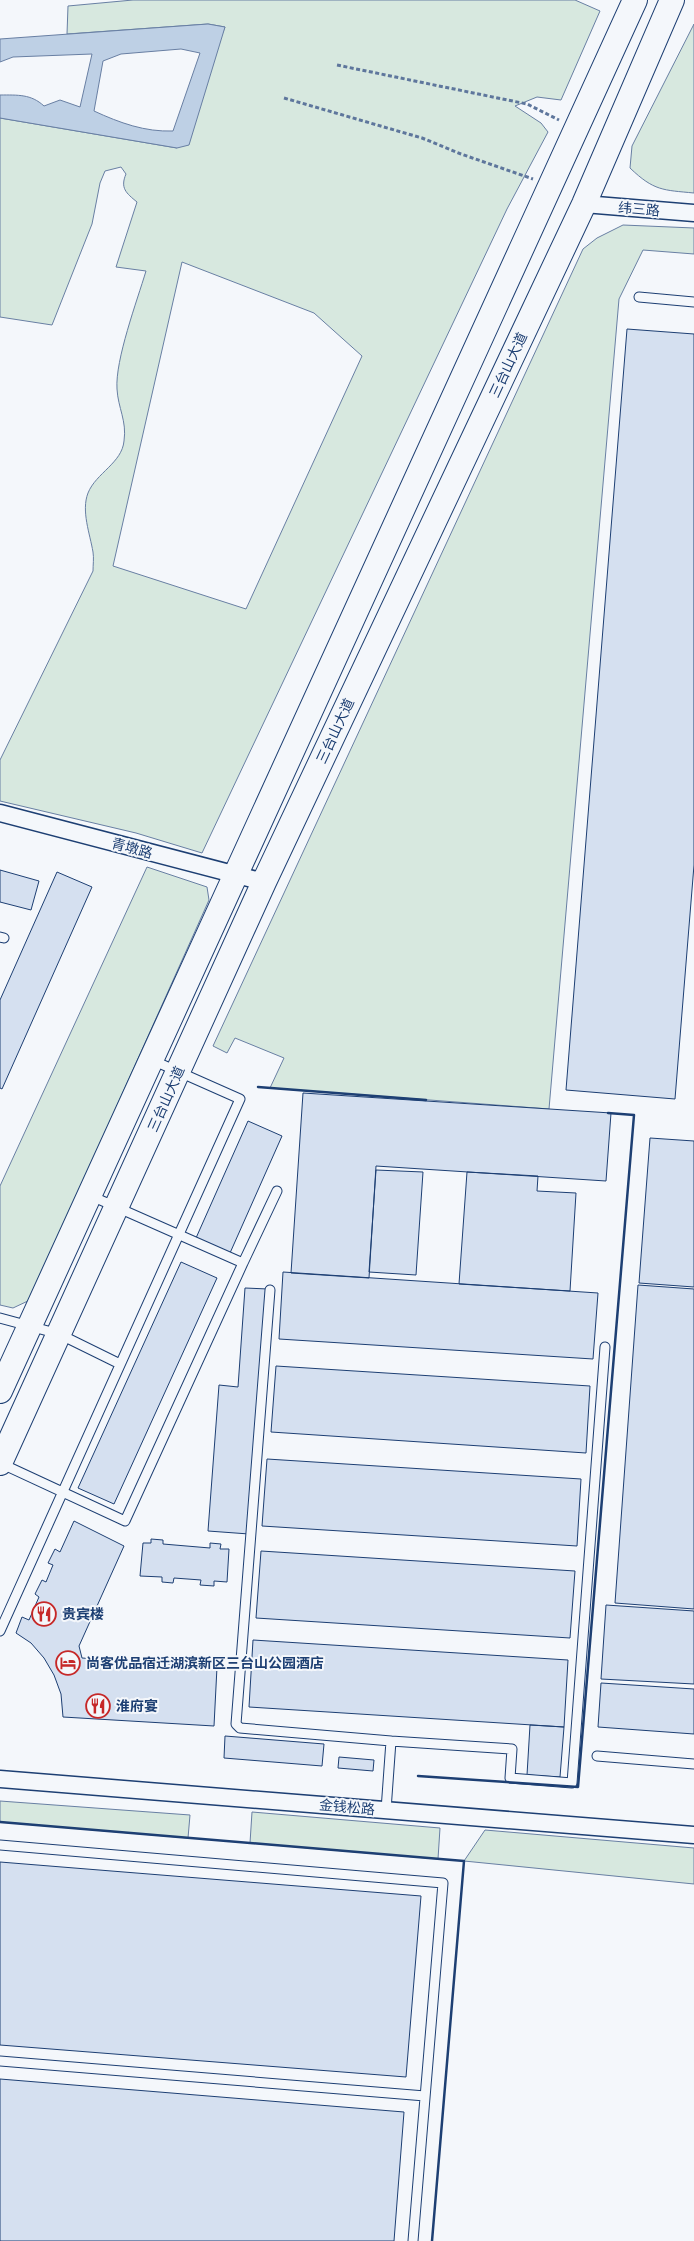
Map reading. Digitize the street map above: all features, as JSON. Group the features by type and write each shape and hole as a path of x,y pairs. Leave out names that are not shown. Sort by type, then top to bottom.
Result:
{"main road":[{"path":"0,1391 635,0"},
{"name":"三台山大道","path":"0,1463 264,882 584,204 672,0"}],"street":[{"name":"纬三路","path":"584,204 694,213"},
{"name":"青墩路","path":"0,813 264,882"},
{"name":"金钱松路","path":"0,1779 694,1835"}],"lane":[{"path":"639,297 694,302"},
{"path":"0,1631 240,1099 151,1059"},
{"path":"0,1463 125,1521 276,1191"},
{"path":"89,1195 243,1263"},
{"path":"270,1290 236,1724 240,1728 512,1749 510,1778 572,1782 605,1347"},
{"path":"0,1318 59,1334 120,1364"},
{"path":"386,1810 391,1741"},
{"path":"597,1756 694,1764"},
{"path":"0,1846 443,1883 413,2241"},
{"path":"0,2061 425,2096"}],"path":[{"path":"337,66 527,104 576,129"},
{"path":"284,98 422,138 461,154 550,185"}],"shaded area":[{"path":"133,0 575,0 600,11 561,100 537,97 515,106 541,123 548,132 507,209 202,853 136,833 0,801 0,760 93,571 93,554 85,507 86,500 92,486 119,456 122,449 125,434 117,389 117,377 127,330 146,271 116,267 137,202 125,190 124,179 126,174 121,167 105,171 100,183 92,224 52,325 0,317 0,118 177,148 225,27 208,24 67,34 68,6","holes":["182,262 314,313 362,356 246,609 113,566"]},
{"path":"694,24 694,193 659,188 638,176 630,168 632,146"},
{"path":"623,225 694,228 694,254 643,250 619,299 549,1109 270,1088 284,1058 235,1038 227,1053 213,1046 583,249 597,238"},
{"path":"147,867 207,887 209,900 30,1300 13,1308 0,1305 0,1186"},
{"path":"0,1801 190,1815 188,1838 0,1822"},
{"path":"252,1812 440,1828 438,1859 250,1843"},
{"path":"485,1830 694,1848 694,1884 464,1861"}],"water":[{"path":"208,24 225,27 189,145 177,148 0,118 0,95 29,97 44,106 60,100 80,107 92,54 13,57 0,62 0,39","holes":["181,49 200,53 173,131 152,130 133,126 94,111 103,61 121,54"]}],"building":[{"path":"627,329 694,334 694,865 675,1099 566,1090"},
{"path":"0,870 39,881 31,910 0,902"},
{"path":"57,872 92,887 2,1089 0,1088 0,1000"},
{"path":"303,1093 611,1113 606,1181 376,1166 369,1278 291,1273"},
{"path":"248,1121 282,1136 230,1253 196,1238"},
{"path":"650,1138 694,1141 694,1287 639,1283"},
{"path":"376,1170 423,1172 416,1275 369,1272"},
{"path":"467,1172 538,1176 537,1191 576,1193 570,1291 459,1284"},
{"path":"181,1262 217,1278 114,1504 78,1488"},
{"path":"283,1272 598,1293 593,1359 279,1339"},
{"path":"638,1285 694,1289 694,1609 615,1603"},
{"path":"245,1288 268,1289 249,1534 208,1531 219,1385 238,1387"},
{"path":"276,1366 590,1386 586,1453 271,1432"},
{"path":"267,1459 581,1479 577,1546 262,1526"},
{"path":"74,1521 124,1546 79,1646 82,1658 217,1667 214,1726 63,1717 61,1694 54,1675 44,1658 31,1643 16,1633 22,1617 29,1620 39,1597 35,1594 42,1580 46,1582 53,1565 48,1563 55,1549 60,1552"},
{"path":"151,1539 163,1540 163,1544 210,1548 210,1543 221,1544 220,1549 229,1549 227,1582 214,1581 214,1586 200,1585 201,1580 174,1578 173,1583 162,1582 162,1577 140,1576 143,1543 151,1543"},
{"path":"261,1551 575,1571 570,1638 256,1618"},
{"path":"606,1605 694,1611 694,1684 601,1679"},
{"path":"253,1640 568,1660 564,1727 249,1707"},
{"path":"601,1683 694,1689 694,1734 598,1727"},
{"path":"530,1725 564,1727 560,1777 527,1775"},
{"path":"225,1736 324,1744 322,1766 224,1758"},
{"path":"339,1757 374,1760 373,1771 338,1768"},
{"path":"0,1862 421,1896 406,2077 0,2045"},
{"path":"0,2079 404,2112 394,2241 0,2241"}],"wall":[{"path":"258,1087 426,1100"},
{"path":"418,1776 578,1787 634,1115 608,1113"},
{"path":"0,1822 464,1861 432,2241"}],"place":[{"name":"贵宾楼","path":"44,1614"},
{"name":"尚客优品宿迁湖滨新区三台山公园酒店","path":"68,1663"},
{"name":"淮府宴","path":"98,1706"}]}
